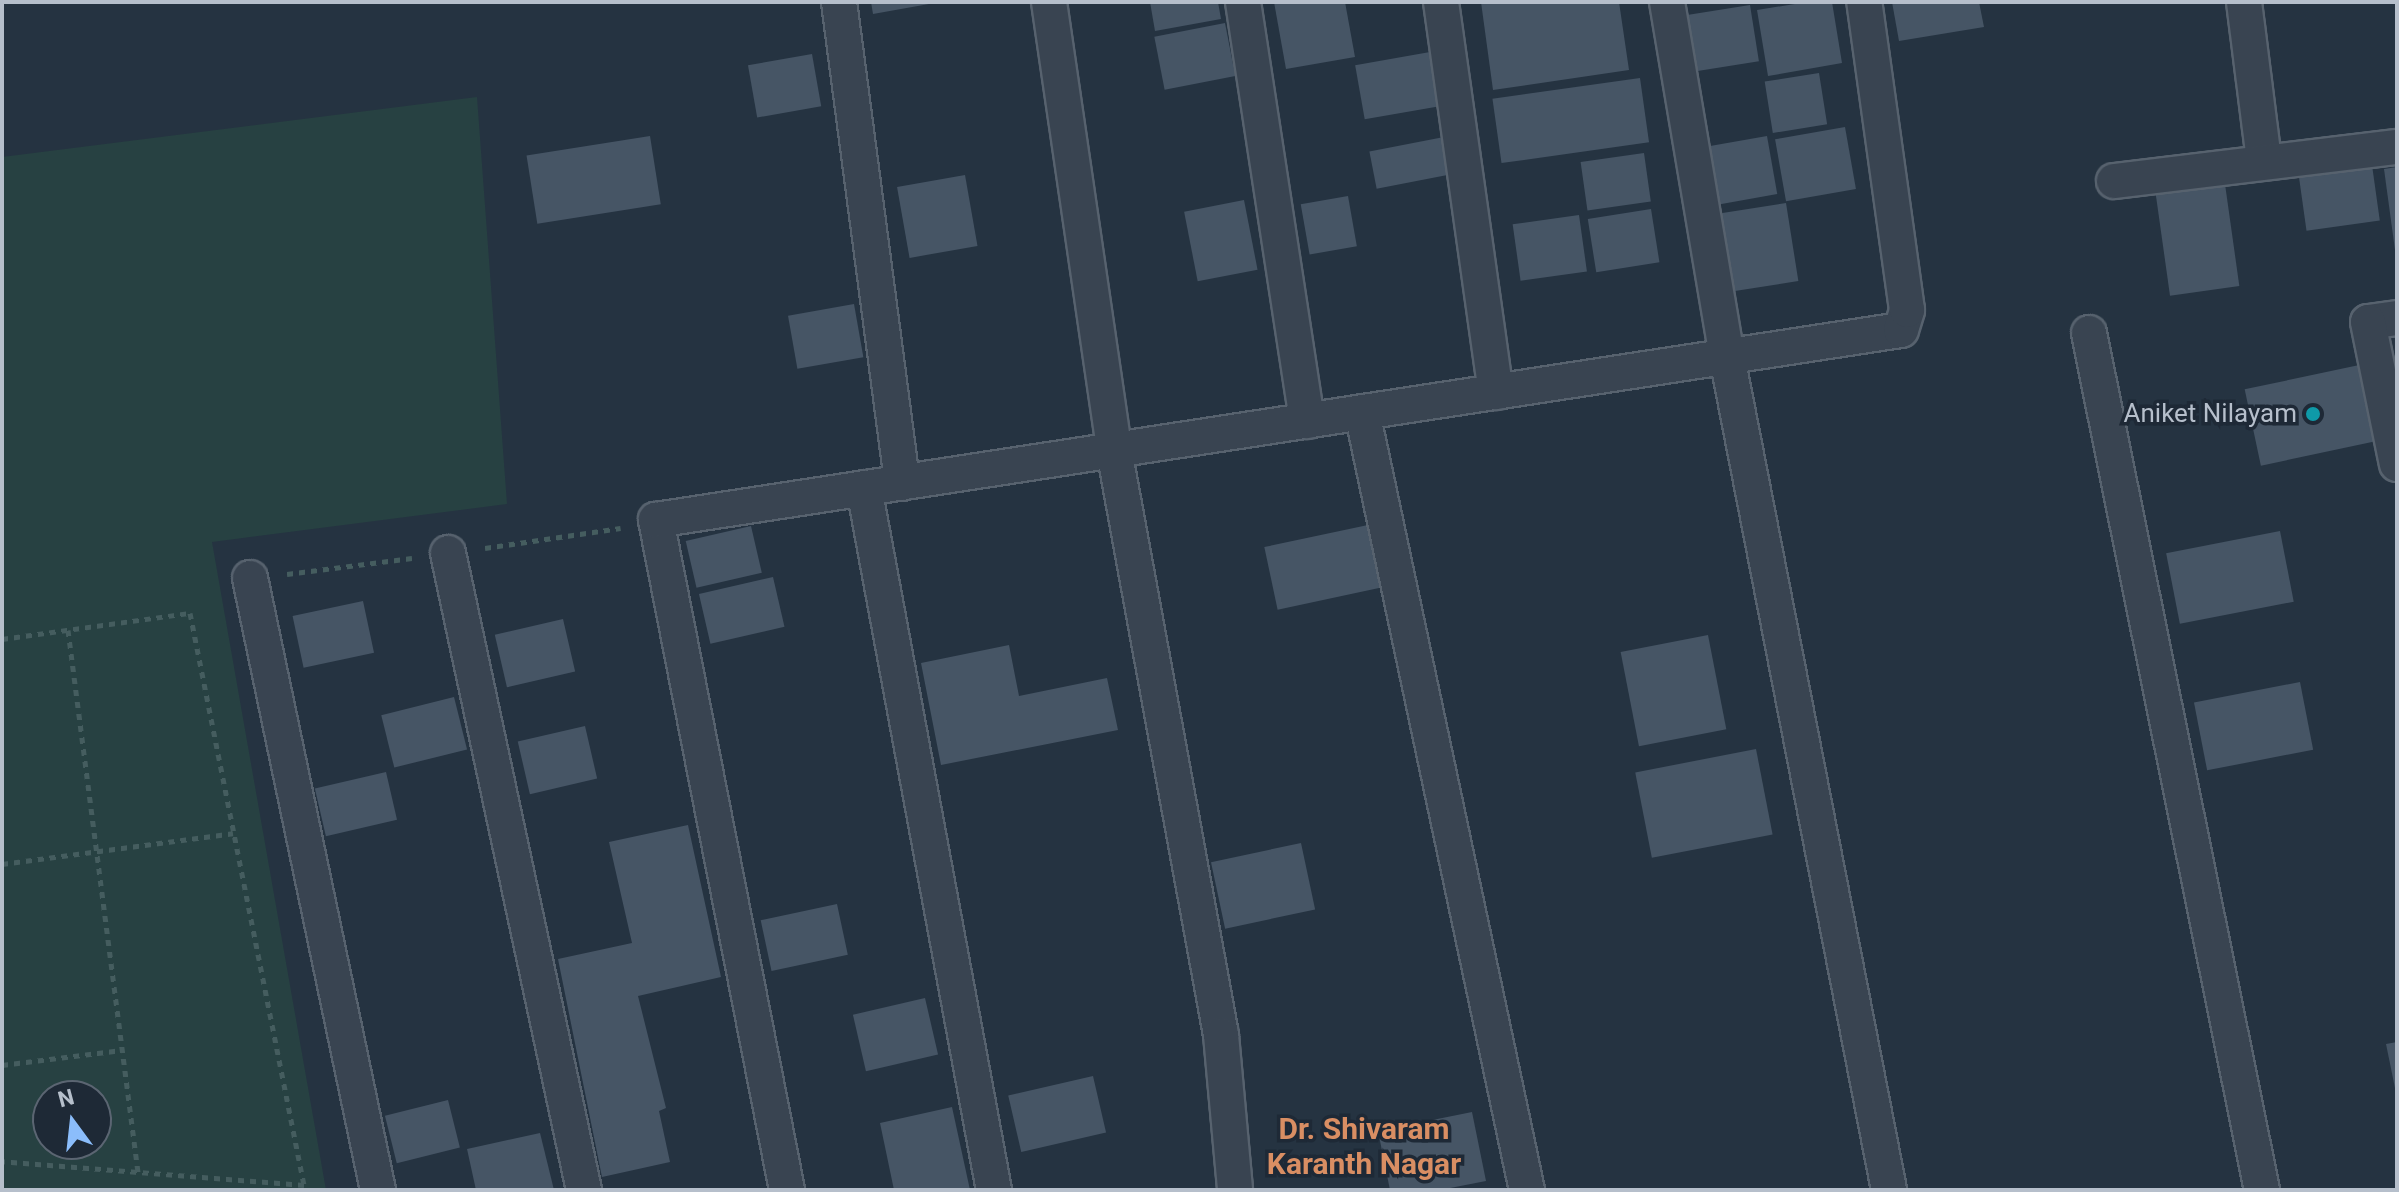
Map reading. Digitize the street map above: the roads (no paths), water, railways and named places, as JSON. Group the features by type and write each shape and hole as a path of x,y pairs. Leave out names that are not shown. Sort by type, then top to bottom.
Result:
{"street":[{"path":"839,2 902,483"},
{"path":"1049,2 1114,450 1221,1035 1235,1190"},
{"path":"1243,2 1307,421"},
{"path":"1441,2 1496,392"},
{"path":"1667,2 1727,357 1889,1190"},
{"path":"787,1190 656,520 1901,330 1907,310 1864,2"},
{"path":"2244,2 2264,161"},
{"path":"2114,181 2397,147"},
{"path":"2397,318 2368,322 2397,464"},
{"path":"2089,333 2262,1190"},
{"path":"1362,412 1527,1190"},
{"path":"864,488 994,1190"},
{"path":"448,553 584,1190"},
{"path":"250,578 378,1190"}],"place":[{"name":"Aniket Nilayam","path":"2313,414"}],"district":[{"name":"Dr. Shivaram Karanth Nagar","path":"1364,1146"}]}
